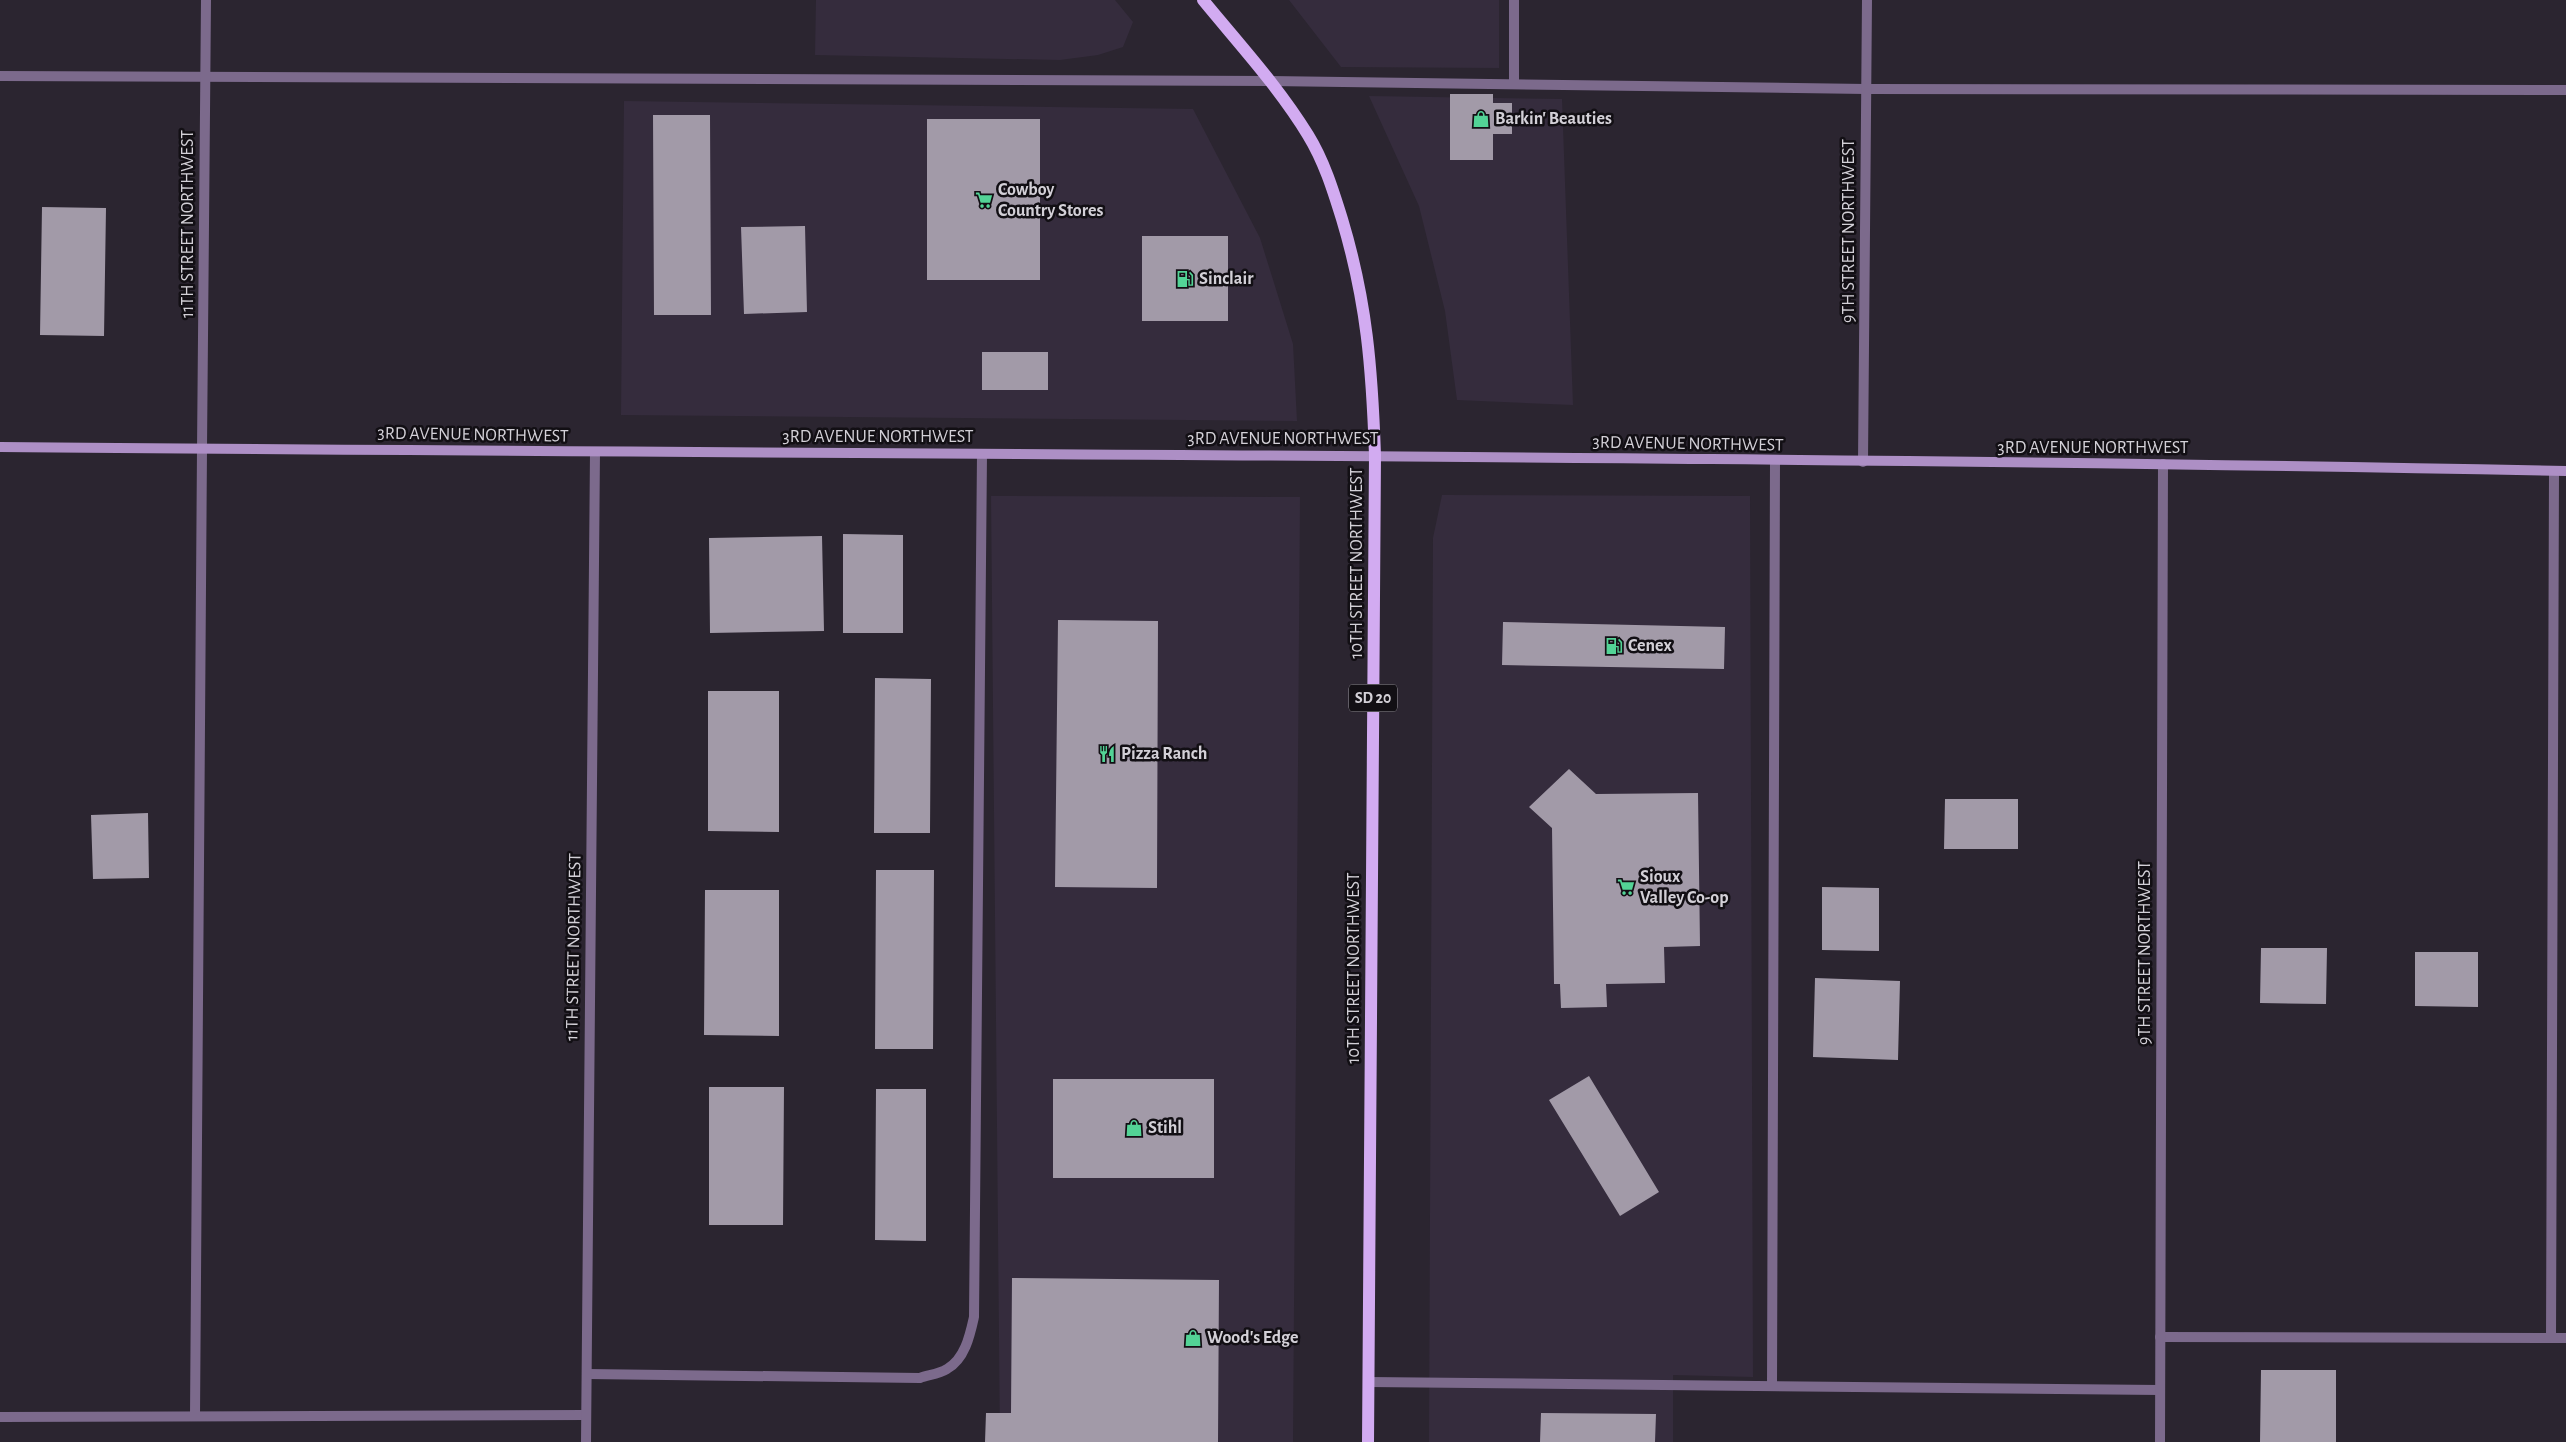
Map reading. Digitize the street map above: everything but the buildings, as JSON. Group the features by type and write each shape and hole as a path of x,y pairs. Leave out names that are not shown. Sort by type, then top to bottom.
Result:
{"main road":[{"name":"10TH STREET NORTHWEST","path":"1203,0 1270,81 1309,136 1325,168 1357,267 1367,322 1373,375 1375,455 1368,1442"}],"street":[{"name":"11TH STREET NORTHWEST","path":"195,1416 206,0"},
{"path":"1514,0 1514,84"},
{"name":"9TH STREET NORTHWEST","path":"1863,462 1867,0"},
{"path":"0,76 1270,81 1866,89 2566,90"},
{"name":"3RD AVENUE NORTHWEST","path":"0,447 595,452 1375,455 2162,464 2566,471"},
{"name":"11TH STREET NORTHWEST","path":"586,1442 595,452"},
{"path":"587,1374 920,1378 947,1369 960,1356 969,1340 974,1316 982,454"},
{"path":"1772,1386 1774,461"},
{"name":"9TH STREET NORTHWEST","path":"2160,1442 2162,464"},
{"path":"2551,1338 2554,471"},
{"path":"2160,1337 2566,1338"},
{"path":"1368,1382 2160,1390"},
{"path":"0,1417 586,1415"}],"shaded area":[{"path":"816,0 1115,0 1133,22 1123,47 1098,55 1060,60 815,55"},
{"path":"1289,0 1499,0 1499,68 1341,67"},
{"path":"1369,96 1562,99 1573,405 1457,400 1445,311 1419,206"},
{"path":"624,101 1193,109 1260,238 1293,344 1297,421 621,415"},
{"path":"1442,495 1750,496 1753,1377 1673,1375 1673,1442 1429,1442 1433,538"},
{"path":"991,496 1300,497 1293,1442 1000,1442"}],"place":[{"name":"Barkin' Beauties","path":"1481,119"},
{"name":"Cowboy Country Stores","path":"984,200"},
{"name":"Sinclair","path":"1185,279"},
{"name":"Cenex","path":"1614,646"},
{"name":"Pizza Ranch","path":"1107,754"},
{"name":"Sioux Valley Co-op","path":"1626,887"},
{"name":"Stihl","path":"1134,1128"},
{"name":"Wood's Edge","path":"1193,1338"}]}
